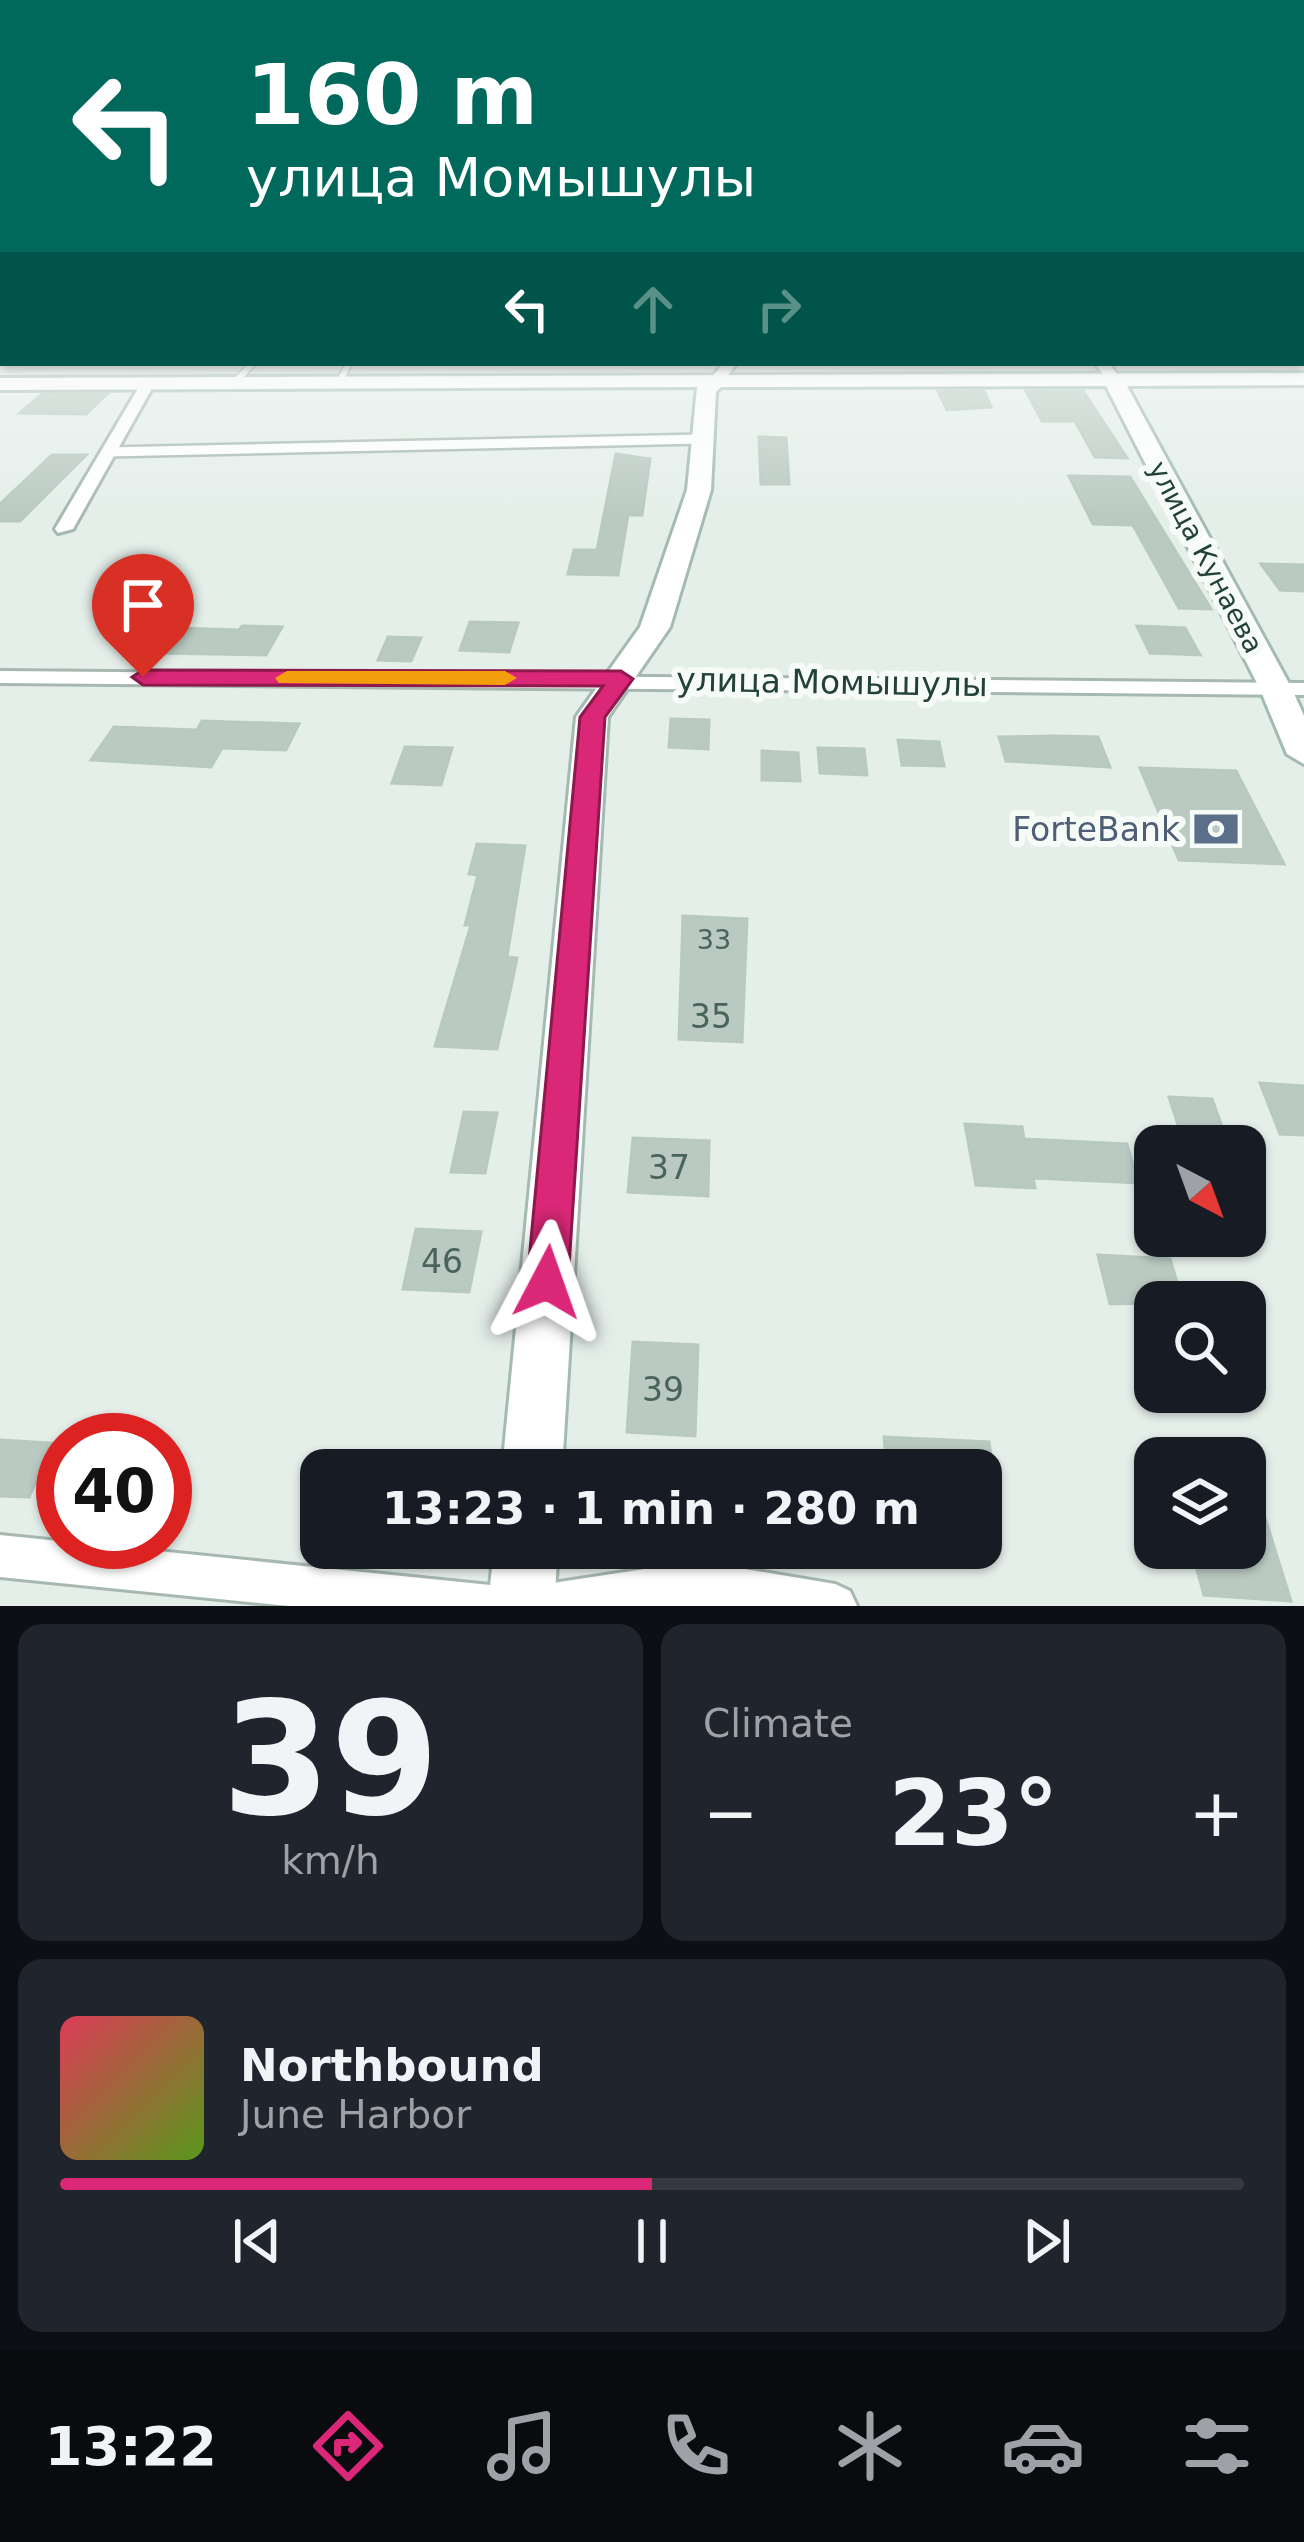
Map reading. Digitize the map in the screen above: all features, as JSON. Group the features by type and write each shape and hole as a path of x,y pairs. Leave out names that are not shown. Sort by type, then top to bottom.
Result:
{"street":[{"path":"534,1449 592,717 655,627 699,490 706,390 724,371"},
{"path":"0,384 235,382 344,372 1108,372 1304,380"},
{"name":"улица Кунаева","path":"1108,372 1290,689 1304,754"},
{"path":"64,529 148,382"},
{"name":"улица Момышулы","path":"0,677 621,679 1290,689"},
{"path":"0,1556 510,1606"},
{"path":"526,1569 525,1606 697,1583 835,1606"}],"lane":[{"path":"235,382 250,366"},
{"path":"108,452 702,439"}],"building":[{"path":"938,391 984,391 991,407 947,410"},
{"path":"1026,391 1083,391 1127,458 1095,457 1075,421 1042,421"},
{"path":"42,394 107,394 86,414 20,413"},
{"path":"759,437 786,438 789,484 761,484"},
{"path":"616,454 650,459 642,515 628,515 618,575 568,574 574,550 597,550"},
{"path":"52,455 86,455 20,521 0,521 0,504"},
{"path":"1069,476 1130,477 1211,609 1179,608 1133,525 1093,524"},
{"path":"1261,564 1304,565 1304,591 1280,590"},
{"path":"470,622 518,623 509,652 460,650"},
{"path":"242,626 282,627 266,655 158,653 176,628 239,630"},
{"path":"1137,626 1185,628 1200,655 1150,653"},
{"path":"388,637 421,638 411,661 378,660"},
{"path":"671,719 709,720 708,749 669,747"},
{"path":"202,721 299,724 286,750 222,748 211,767 91,760 114,727 197,730"},
{"path":"999,737 1098,737 1110,767 1006,761"},
{"path":"898,740 939,742 944,766 902,765"},
{"path":"405,747 452,748 441,785 392,783"},
{"path":"818,748 864,749 867,775 820,773"},
{"path":"762,751 798,753 800,781 762,780"},
{"path":"1140,768 1236,771 1284,864 1179,860"},
{"path":"477,844 525,846 507,957 517,958 511,987 497,1049 435,1046 471,925 465,925 478,875 469,874"},
{"path":"683,916 747,919 742,1042 679,1039"},
{"path":"1260,1083 1304,1086 1304,1135 1280,1134"},
{"path":"1169,1097 1212,1099 1221,1125 1178,1125"},
{"path":"464,1112 497,1113 485,1173 451,1172"},
{"path":"965,1124 1022,1127 1024,1139 1127,1144 1134,1169 1134,1183 1033,1178 1035,1188 976,1185"},
{"path":"633,1138 709,1141 708,1196 628,1192"},
{"path":"416,1229 481,1232 469,1292 403,1289"},
{"path":"1098,1255 1170,1259 1177,1281 1134,1281 1134,1303 1110,1304"},
{"path":"633,1342 698,1345 695,1436 627,1432"},
{"path":"884,1437 989,1442 990,1449 885,1449"},
{"path":"0,1440 36,1442 36,1481 29,1497 0,1496"},
{"path":"1266,1521 1291,1601 1204,1595 1197,1569 1266,1569"}],"slow traffic":[{"path":"287,678 505,678"}],"place":[{"name":"ForteBank","path":"1216,829"}],"route":[{"path":"143,677 621,679 592,717 547,1282"}]}
